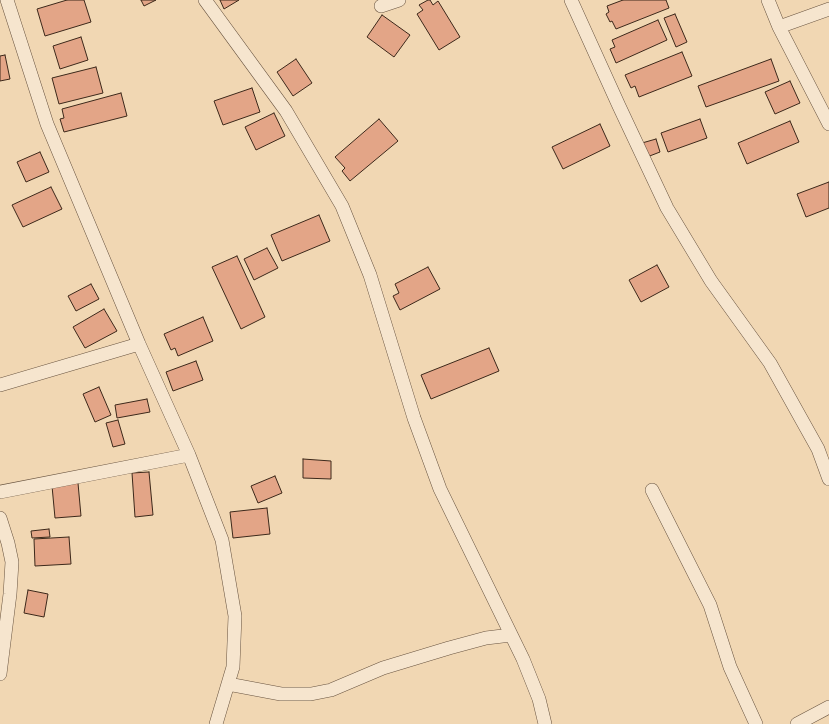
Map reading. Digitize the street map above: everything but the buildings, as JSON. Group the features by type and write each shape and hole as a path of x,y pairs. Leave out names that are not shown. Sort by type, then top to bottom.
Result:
{"street":[{"path":"7,0 47,124 139,344 189,455 222,540 235,616 233,667 216,724"},
{"path":"205,0 286,111 342,206 370,275 414,418 440,489 523,659 539,699 545,724"},
{"path":"381,6 399,0"},
{"path":"571,0 667,208 711,282 770,363 818,449 829,479"},
{"path":"768,0 779,27 829,124"},
{"path":"779,27 829,9"},
{"path":"0,385 139,344"},
{"path":"0,492 189,455"},
{"path":"652,490 710,605 730,667 756,724"},
{"path":"0,518 8,542 12,562 10,594 0,674"},
{"path":"228,684 281,694 311,694 331,690 383,668 449,648 486,638 511,635"},
{"path":"797,724 829,707"}]}
